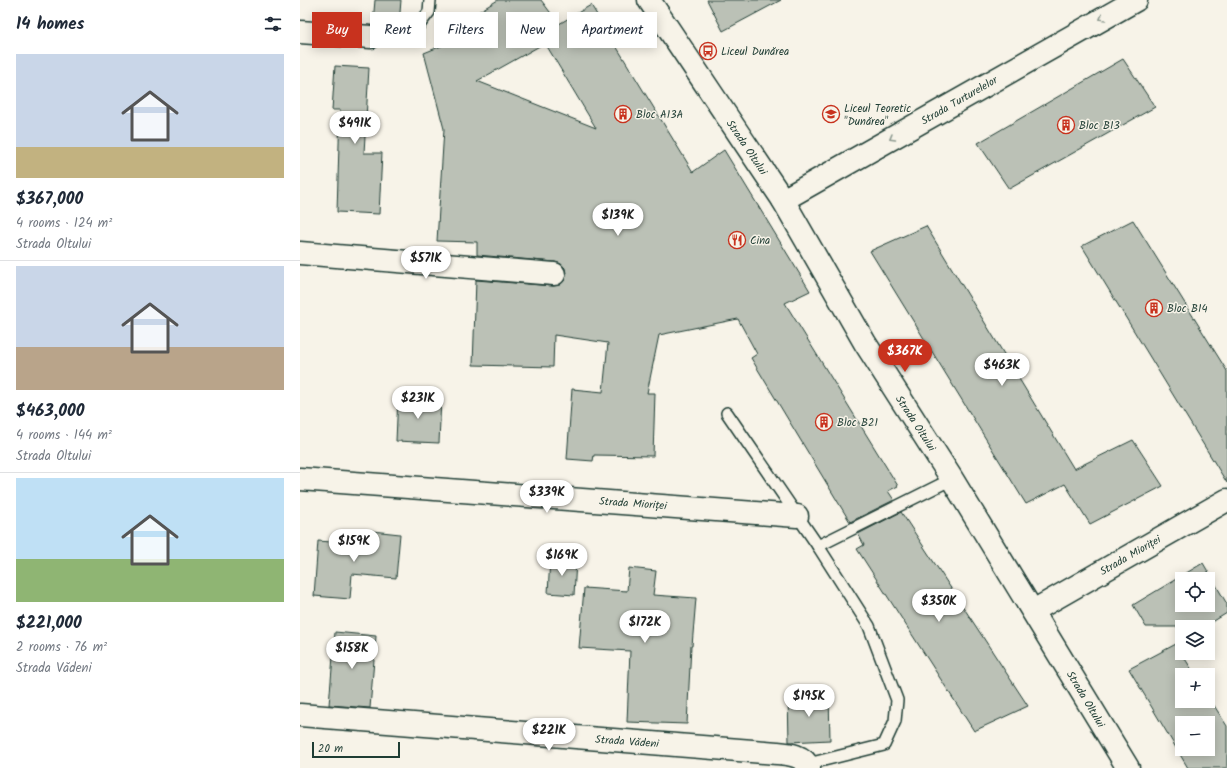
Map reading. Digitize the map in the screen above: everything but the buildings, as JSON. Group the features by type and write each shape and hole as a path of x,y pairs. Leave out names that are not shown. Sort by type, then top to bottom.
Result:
{"street":[{"name":"Strada Oltului","path":"649,0 783,200 865,343 952,479 1128,768"},
{"name":"Strada Turturelelor","path":"783,200 1136,0"},
{"path":"300,32 370,37"},
{"path":"300,253 554,274"},
{"name":"Strada Mioriței","path":"300,479 797,516"},
{"name":"Strada Mioriței","path":"1033,611 1227,500"},
{"name":"Strada Vădeni","path":"300,715 795,754 808,766"}],"lane":[{"path":"426,16 429,12 430,0"},
{"path":"728,413 818,546 868,626 897,700 895,721 884,745 808,766"},
{"path":"818,546 952,479"}],"place":[{"name":"Liceul Dunărea","path":"708,51"},
{"name":"Bloc A13A","path":"623,114"},
{"name":"Liceul Teoretic \"Dunărea\"","path":"831,114"},
{"name":"Bloc B13","path":"1066,125"},
{"name":"Cina","path":"737,240"},
{"name":"Bloc B14","path":"1154,308"},
{"name":"Bloc B21","path":"824,422"}]}
